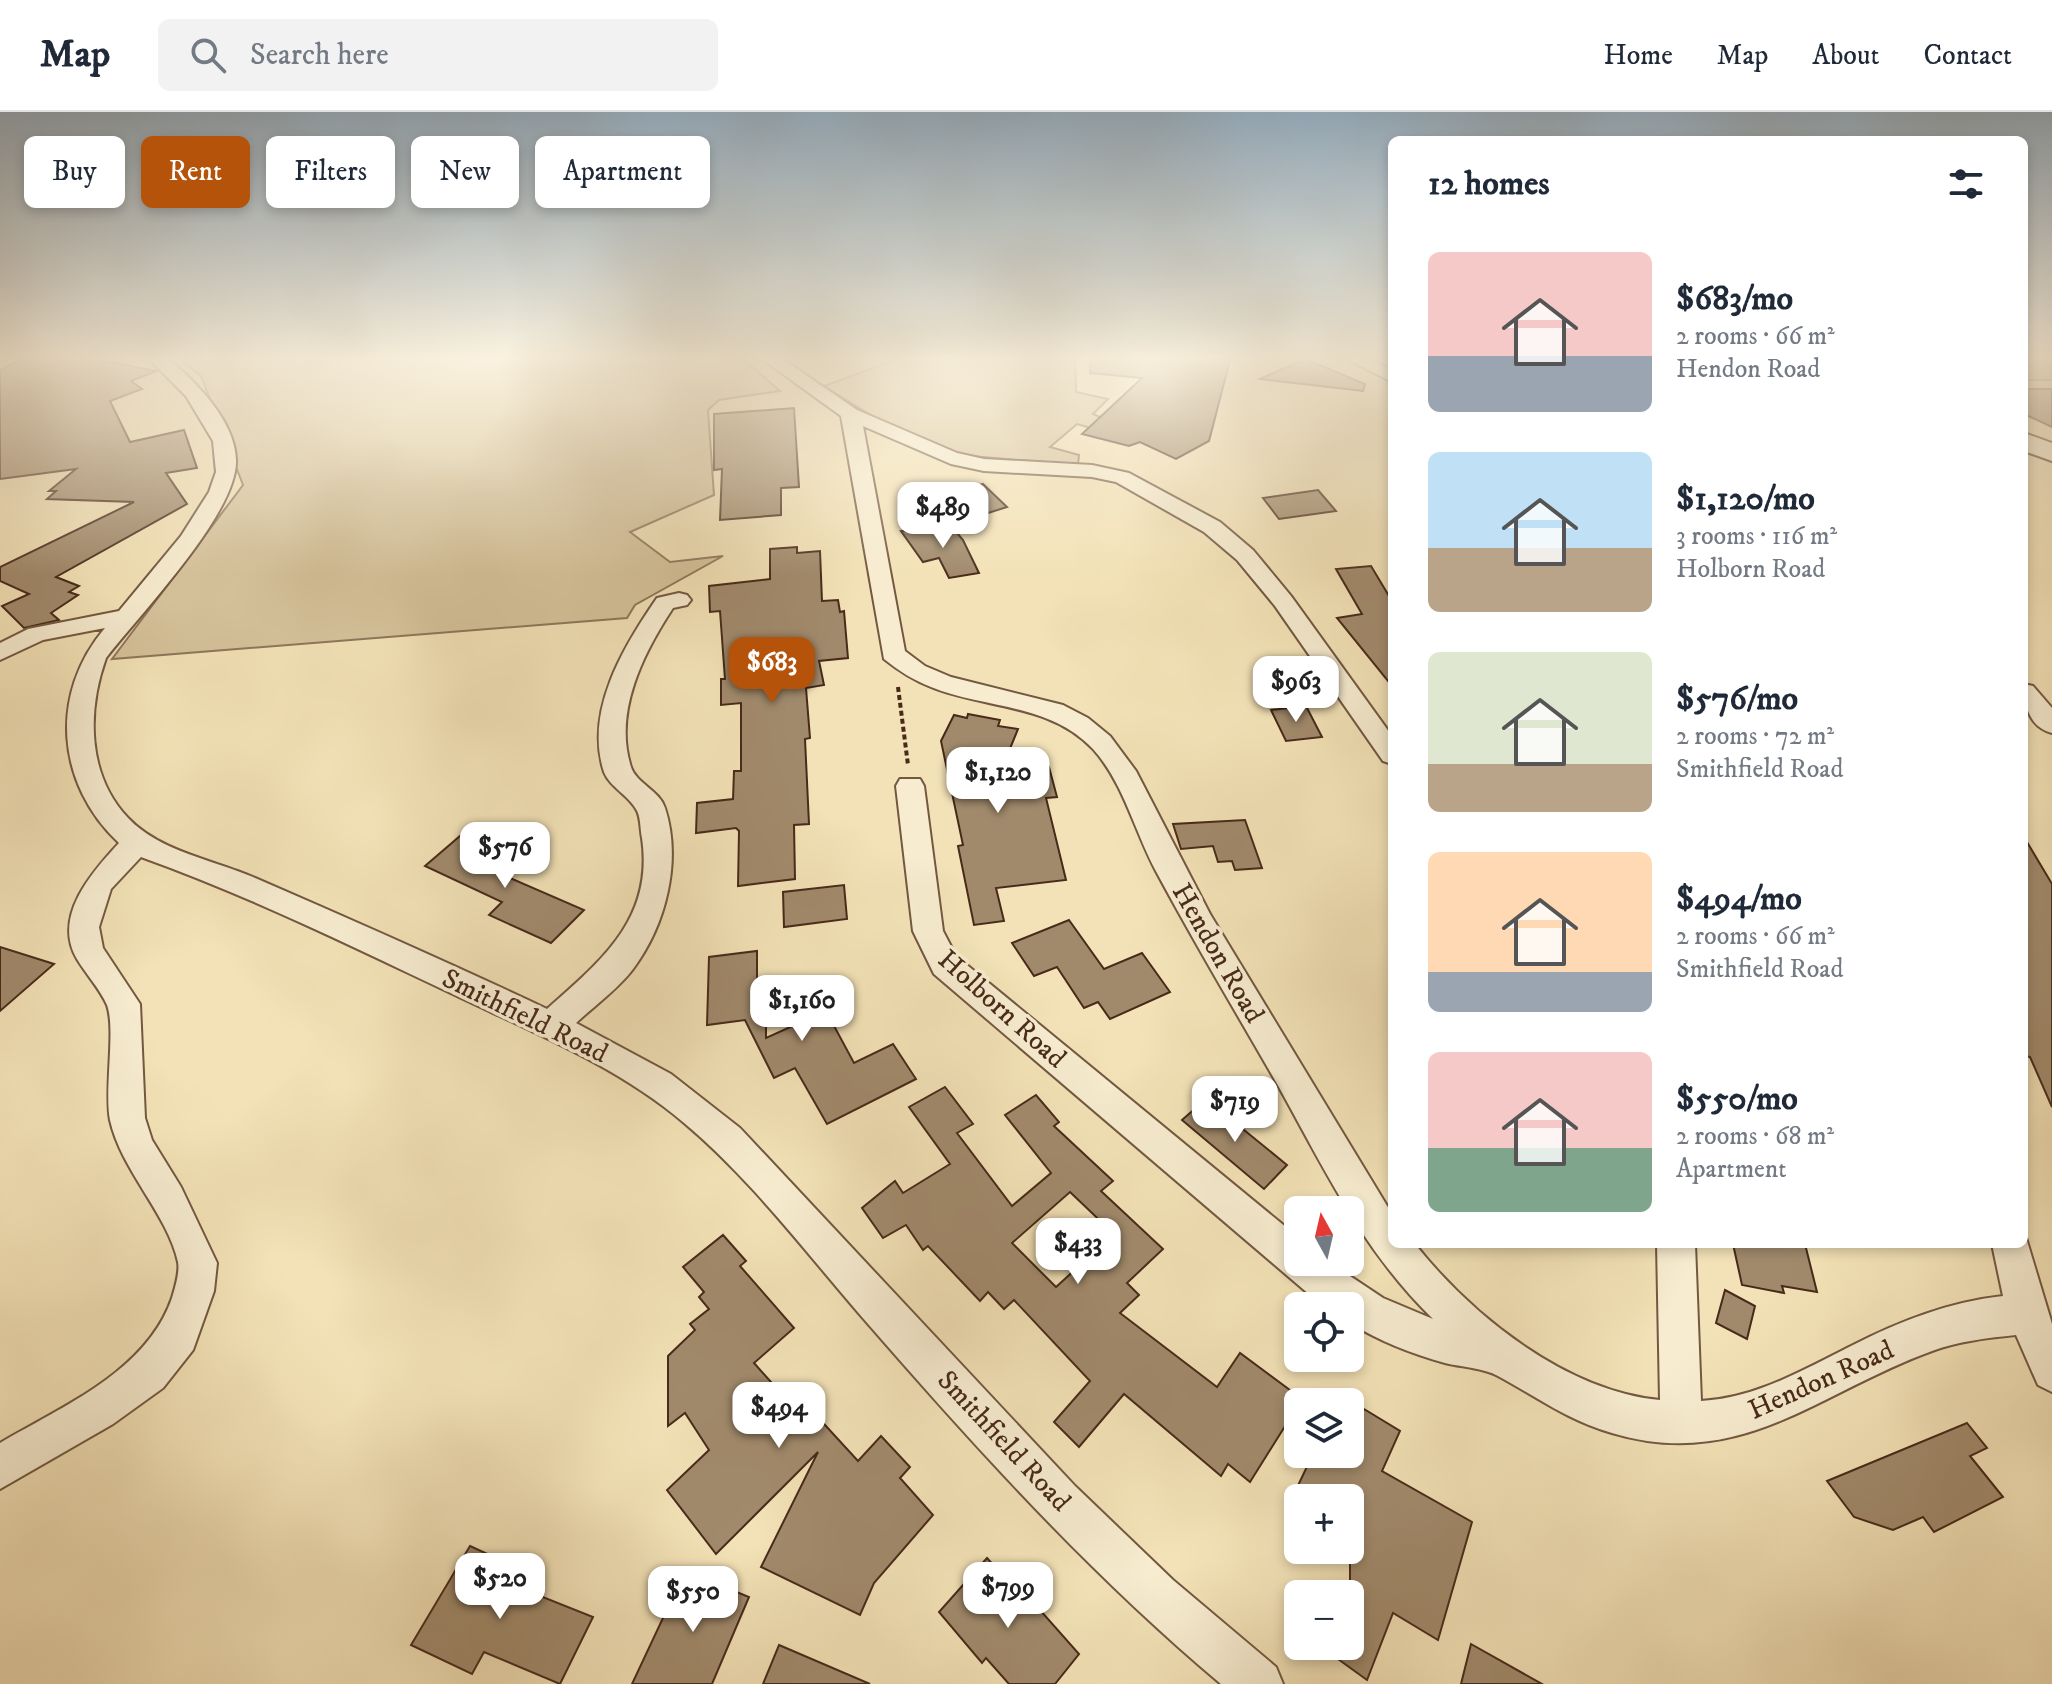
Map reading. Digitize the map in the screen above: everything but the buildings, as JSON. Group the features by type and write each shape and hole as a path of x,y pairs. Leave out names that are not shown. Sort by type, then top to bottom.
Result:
{"main road":[{"path":"2028,443 2052,453"},
{"path":"2028,463 2052,474"}],"street":[{"name":"Smithfield Road","path":"217,429 227,471 213,503 94,657 83,681 80,740 99,802 137,843 265,895 550,1027 625,1064 688,1103 755,1170 1034,1476 1183,1624 1259,1684"},
{"path":"854,429 893,654"},
{"path":"887,429 962,460 1122,477 1212,527 1245,555 1283,601 1388,749"},
{"path":"550,1027 622,960 655,896 658,851 651,807 618,772 611,722 636,646 665,603 679,600"},
{"path":"0,653 36,634 124,617"},
{"name":"Hendon Road","path":"893,654 912,672 931,681 1052,710 1097,737 1117,760 1168,867 1369,1212 1388,1239"},
{"path":"2028,697 2052,725"},
{"name":"Holborn Road","path":"910,786 928,931 945,965 1284,1250"},
{"path":"0,1467 98,1409 148,1373 179,1336 194,1291 198,1263 168,1199 137,1147 127,1118 124,1004 88,951 84,927 98,884 137,843"},
{"name":"Hendon Road","path":"1395,1248 1409,1268 1499,1355 1579,1402 1631,1417 1681,1423 1750,1416 1927,1332 1969,1320 2027,1314"},
{"path":"1676,1248 1681,1423"},
{"path":"2012,1248 2027,1314 2052,1371"},
{"name":"Holborn Road","path":"1315,1276 1341,1297 1392,1325 1438,1343 1499,1355"}],"path":[{"path":"893,654 910,786"}],"shaded area":[{"path":"222,429 709,429 714,495 630,532 670,562 723,556 635,605 627,618 112,659 243,485"},
{"path":"901,429 1071,429 1050,447 1079,455 1078,465 959,455"}]}
